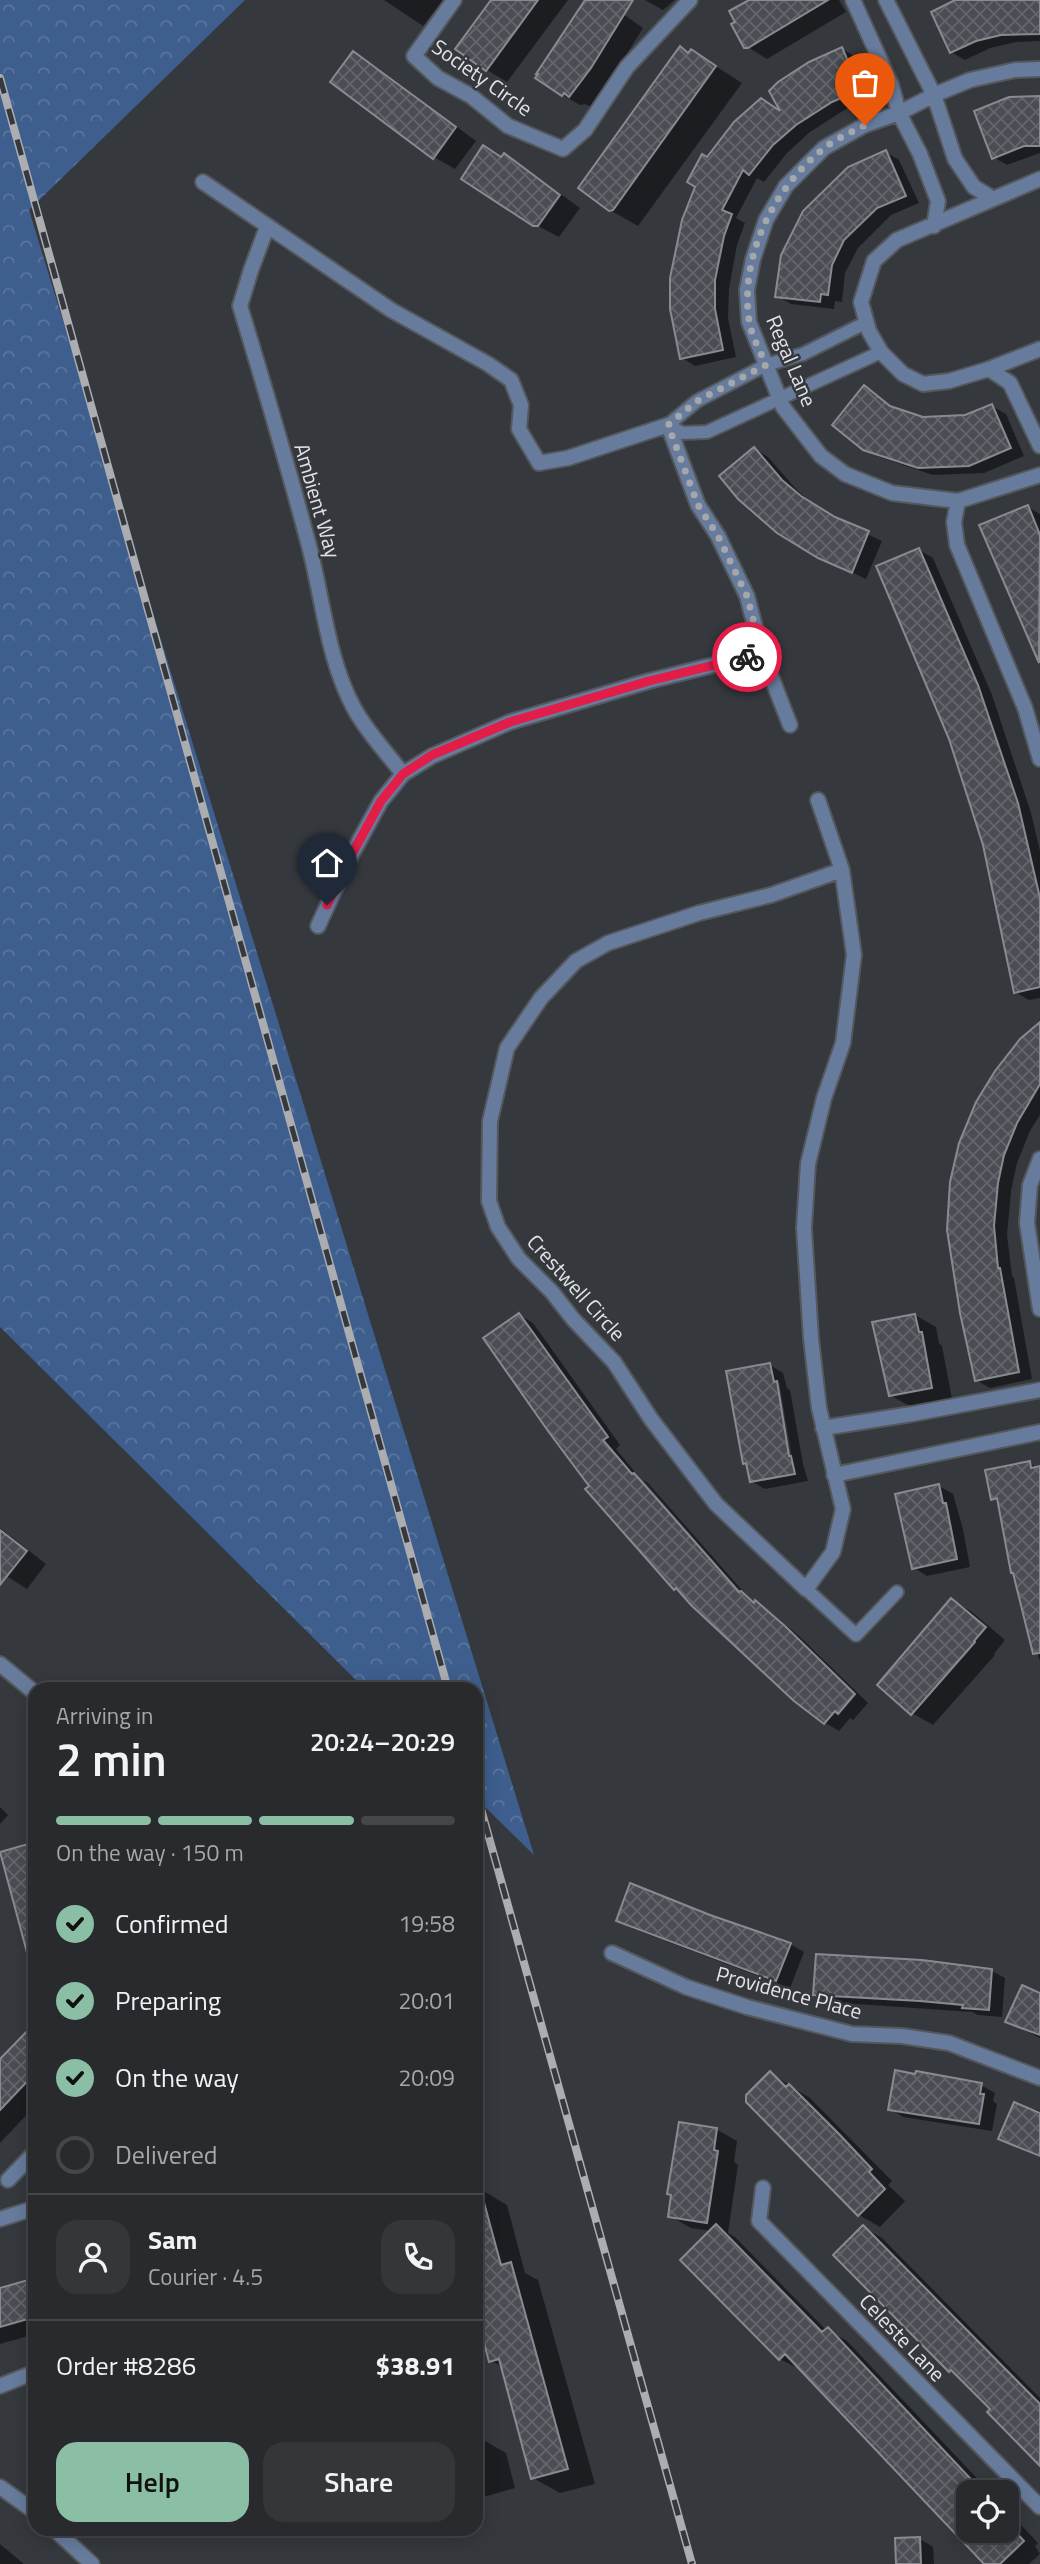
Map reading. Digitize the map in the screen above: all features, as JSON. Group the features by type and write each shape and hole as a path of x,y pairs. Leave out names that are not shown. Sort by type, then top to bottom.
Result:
{"street":[{"name":"Society Circle","path":"454,0 414,56 438,78 471,96 508,126 563,149 584,130 627,67 690,0"},
{"path":"853,0 891,84 899,113 920,154 938,201 934,226"},
{"path":"886,0 933,95 955,159 974,187 992,198"},
{"name":"Regal Lane","path":"1040,69 1015,70 971,80 933,95 899,113 865,125 824,148 786,186 766,220 753,259 747,290 749,322 779,399 799,430 821,456 845,474 892,493 958,501 1040,475"},
{"path":"1040,179 897,240 874,261 861,302 881,352 902,374 923,384 949,381 1040,349"},
{"path":"203,182 391,310 488,364 511,380 521,405 519,429 539,463 568,458 668,425 698,505 718,536 747,596 762,653 790,725"},
{"name":"Ambient Way","path":"267,227 240,306 308,541 331,645 343,683 366,728 403,774"},
{"path":"989,369 1010,383 1040,446"},
{"path":"958,501 954,522 957,545 1025,708 1040,759"},
{"path":"318,926 347,863 381,801 403,774 432,755 510,722 649,681 762,653"},
{"path":"806,1590 833,1552 843,1508 823,1428 811,1338 804,1228 808,1164 824,1098 843,1044 854,955 842,870 818,800"},
{"name":"Crestwell Circle","path":"806,1590 716,1504 673,1450 614,1362 519,1259 498,1227 489,1201 490,1121 507,1048 541,998 576,961 608,943 699,913 771,895 842,870"},
{"path":"1040,1159 1030,1185 1027,1223 1040,1309"},
{"path":"823,1428 1040,1390"},
{"path":"834,1475 1040,1432"},
{"path":"0,1664 28,1687"},
{"name":"Providence Place","path":"612,1952 686,1987 747,2007 852,2034 902,2036 949,2043 1040,2078"},
{"path":"8,2180 28,2159"},
{"name":"Celeste Lane","path":"762,2188 759,2221 1040,2507"},
{"path":"0,2219 28,2209"},
{"path":"0,2386 28,2375"},
{"path":"0,2487 28,2507"},
{"path":"62,2536 92,2564"}],"lane":[{"path":"867,322 803,354 766,365 697,401 668,425 682,433 707,432 881,352"},
{"path":"806,1590 856,1635 897,1592"}],"green space":[{"path":"0,0 245,0 29,210 481,1682 358,1682 0,1327"},
{"path":"483,1689 534,1855 483,1805"}],"building":[{"path":"491,0 538,0 486,71 455,49"},
{"path":"585,0 633,0 591,68 569,97 564,93 562,96 535,78"},
{"path":"749,0 828,0 744,48 731,24 735,22 729,11"},
{"path":"955,0 1040,0 1040,34 1001,35 976,41 950,53 931,12"},
{"path":"680,46 688,53 691,49 716,66 613,210 609,211 578,188"},
{"path":"842,47 860,90 832,102 796,125 773,145 749,175 743,170 722,210 732,214 724,236 715,280 715,309 723,350 680,359 670,309 670,278 682,220 695,187 687,182 702,154 707,157 734,122 761,98 780,111 769,91 778,82 809,62"},
{"path":"353,51 456,127 433,159 330,82"},
{"path":"1040,96 1040,146 1024,146 992,159 974,111 1009,97"},
{"path":"483,145 501,157 504,153 560,195 538,226 533,226 461,179"},
{"path":"886,150 906,196 877,208 844,240 832,265 828,295 821,294 820,302 775,297 781,255 803,211 848,167"},
{"path":"864,385 890,406 923,417 965,415 992,404 1011,448 969,466 918,468 863,450 832,425"},
{"path":"754,447 782,480 801,496 835,517 869,531 852,573 818,558 777,533 738,499 719,476"},
{"path":"1028,505 1040,535 1039,663 979,525"},
{"path":"919,548 978,685 1018,803 1040,898 1040,987 1014,993 983,845 949,739 876,566"},
{"path":"1040,1022 1040,1084 1017,1123 1004,1155 994,1226 998,1268 1019,1372 975,1381 960,1313 947,1230 950,1182 959,1143 976,1102 995,1071 1020,1039"},
{"path":"519,1313 608,1437 603,1440 632,1474 634,1473 739,1592 754,1603 755,1600 785,1626 855,1694 838,1714 835,1711 824,1724 794,1701 676,1588 674,1590 585,1489 589,1486 483,1338"},
{"path":"915,1314 919,1332 922,1332 932,1388 889,1396 872,1322"},
{"path":"770,1363 774,1382 777,1381 789,1456 795,1474 750,1482 746,1463 743,1464 726,1371"},
{"path":"1030,1461 1031,1468 1040,1466 1040,1653 1033,1654 1011,1573 997,1498 991,1500 985,1470"},
{"path":"939,1484 943,1503 946,1503 957,1559 912,1569 895,1494"},
{"path":"0,1530 27,1551 0,1585"},
{"path":"951,1598 986,1627 911,1715 877,1685"},
{"path":"28,1844 28,1956 0,1852"},
{"path":"630,1883 791,1943 776,1981 616,1921"},
{"path":"816,1954 922,1960 992,1969 989,2010 920,2001 813,1995"},
{"path":"1022,1985 1040,1993 1040,2035 1005,2022"},
{"path":"28,2030 28,2080 0,2110 0,2059"},
{"path":"895,2070 915,2074 916,2071 982,2083 980,2094 984,2094 979,2124 888,2110"},
{"path":"770,2071 786,2087 789,2084 840,2135 872,2169 869,2172 885,2189 858,2216 746,2102 746,2095"},
{"path":"1014,2102 1040,2113 1040,2156 998,2139"},
{"path":"679,2122 717,2128 714,2150 718,2151 707,2223 668,2217 671,2195 667,2194"},
{"path":"483,2199 501,2265 511,2262 568,2469 531,2479 499,2359 489,2362 483,2339"},
{"path":"716,2224 822,2332 828,2327 972,2480 956,2480 956,2534 785,2354 779,2360 680,2260"},
{"path":"863,2225 1040,2404 1040,2466 987,2412 990,2409 951,2370 949,2372 833,2255"},
{"path":"28,2280 28,2319 0,2327 0,2288"},
{"path":"1019,2536 1024,2541 1000,2564 984,2564 964,2543 1019,2543"},
{"path":"920,2537 921,2564 896,2564 895,2538"}],"railway":[{"path":"0,78 446,1682"},
{"path":"483,1816 692,2564"}],"way so far":[{"path":"747,657 762,653 747,596 718,536 698,505 668,425 697,401 766,365 749,322 747,290 753,259 766,220 786,186 824,148 865,125"}],"route":[{"path":"327,905 381,801 403,774 432,755 510,722 649,681 747,657"}]}
